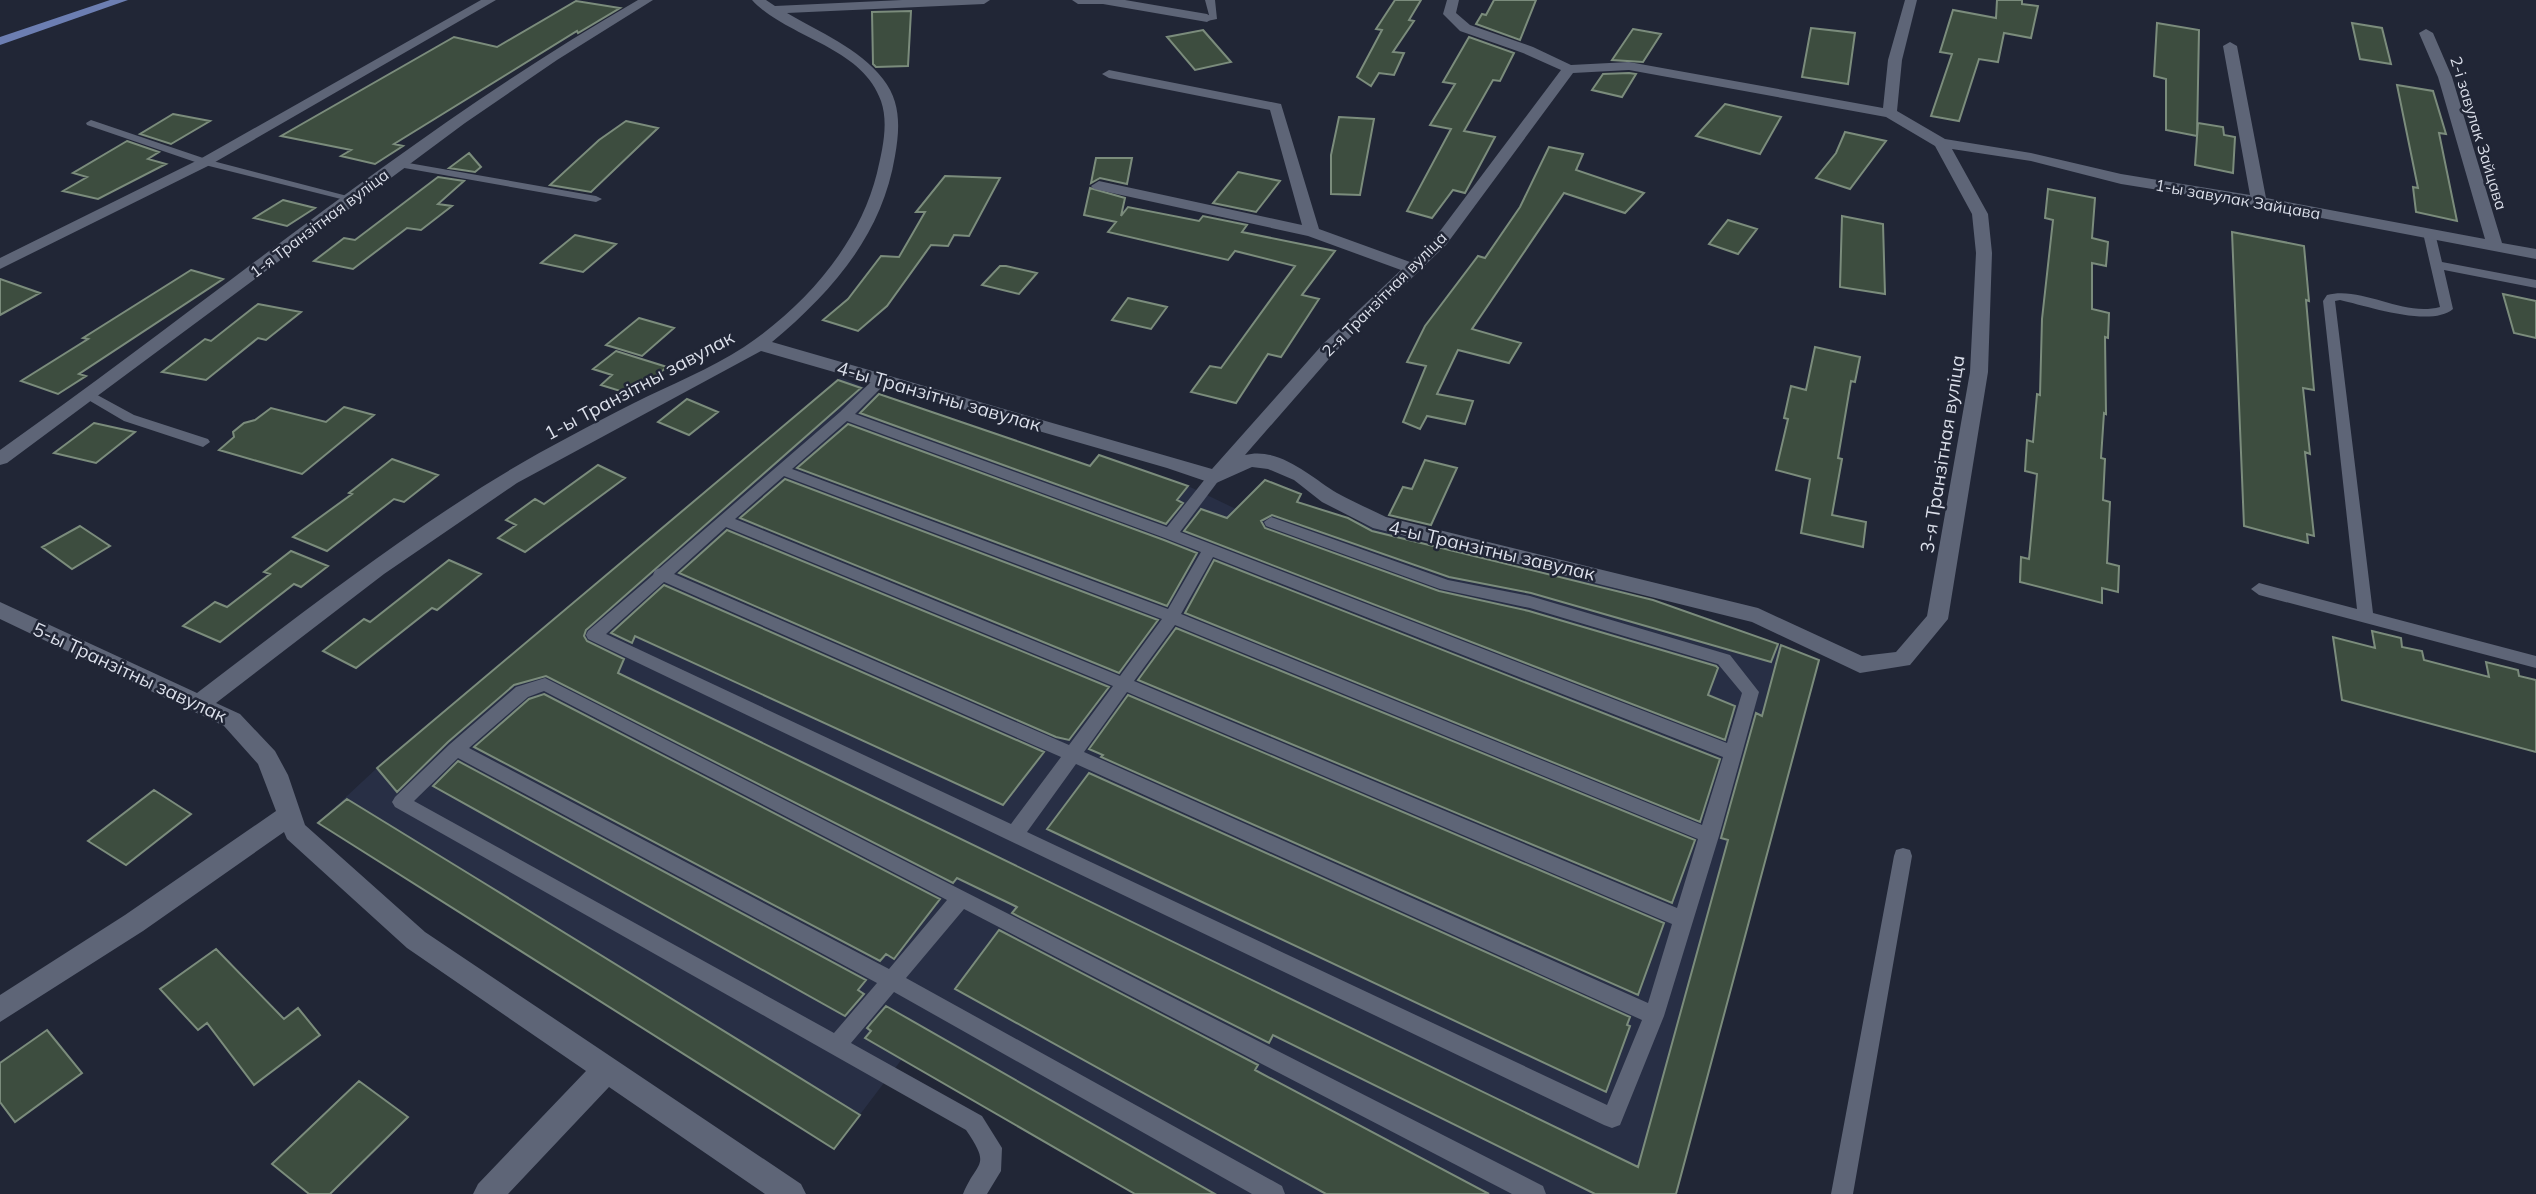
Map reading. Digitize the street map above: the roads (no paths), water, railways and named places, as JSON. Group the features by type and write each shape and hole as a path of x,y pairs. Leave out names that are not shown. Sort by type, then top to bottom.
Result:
{"main road":[{"path":"0,28 84,0"},
{"path":"0,41 122,0"}],"street":[{"path":"0,264 205,162 490,0"},
{"name":"1-я Транзітная вуліца","path":"0,459 90,395 349,198 594,29 647,0"},
{"path":"764,5 984,0"},
{"path":"1078,0 1103,0 1208,18"},
{"path":"1453,0 1449,14 1465,28 1528,50 1569,69 1629,66 1890,113 1941,143"},
{"path":"1890,113 1895,60 1911,0"},
{"name":"1-ы Транзітны завулак","path":"200,703 373,570 489,491 758,344 825,285 848,258 871,219 884,180 891,136 887,99 865,70 848,56 764,5"},
{"name":"2-і завулак Зайцава","path":"2427,33 2458,116 2495,245"},
{"path":"2230,46 2259,201"},
{"name":"2-я Транзітная вуліца","path":"1214,477 1329,348 1440,242 1569,69"},
{"path":"1109,74 1276,107 1311,232"},
{"name":"1-ы завулак Зайцава","path":"1941,143 2031,157 2120,180 2259,201 2536,254"},
{"name":"3-я Транзітная вуліца","path":"1937,620 1979,372 1984,253 1980,214 1941,143"},
{"path":"1099,186 1311,232 1412,268"},
{"name":"4-ы Транзітны завулак","path":"758,344 1174,463 1214,477 1250,460 1271,463 1301,475 1329,497 1380,523 1758,616 1860,665 1902,659 1937,620"},
{"name":"5-ы Транзітны завулак","path":"0,610 232,719 265,754 280,784 288,816 296,832 416,940 792,1194"},
{"path":"0,1010 134,923 288,816"},
{"path":"488,1194 606,1070"}],"lane":[{"path":"1208,18 1214,17 1210,0"},
{"path":"91,123 205,162 349,198"},
{"path":"397,164 596,199"},
{"path":"2367,617 2329,301 2340,296 2426,313 2443,312 2447,309 2430,233"},
{"path":"2438,265 2536,284"},
{"path":"882,379 845,415 660,574 594,635 1612,1118 1654,1016 1751,692 1724,659 1530,602 1446,585 1271,522"},
{"path":"90,395 128,418 203,442"},
{"path":"845,415 1210,549 1733,753"},
{"path":"781,470 1172,617 1710,836"},
{"path":"1170,534 1214,477"},
{"path":"723,520 1124,684 1684,920"},
{"path":"1014,835 1172,617 1210,549"},
{"path":"660,574 1074,755 1654,1016"},
{"path":"2259,589 2536,662"},
{"path":"974,1194 990,1171 991,1148 974,1123 401,802 456,749 522,692 545,684 1535,1194"},
{"path":"456,749 893,981 1274,1194"},
{"path":"1845,1193 1903,856"},
{"path":"835,1047 961,898"}]}
